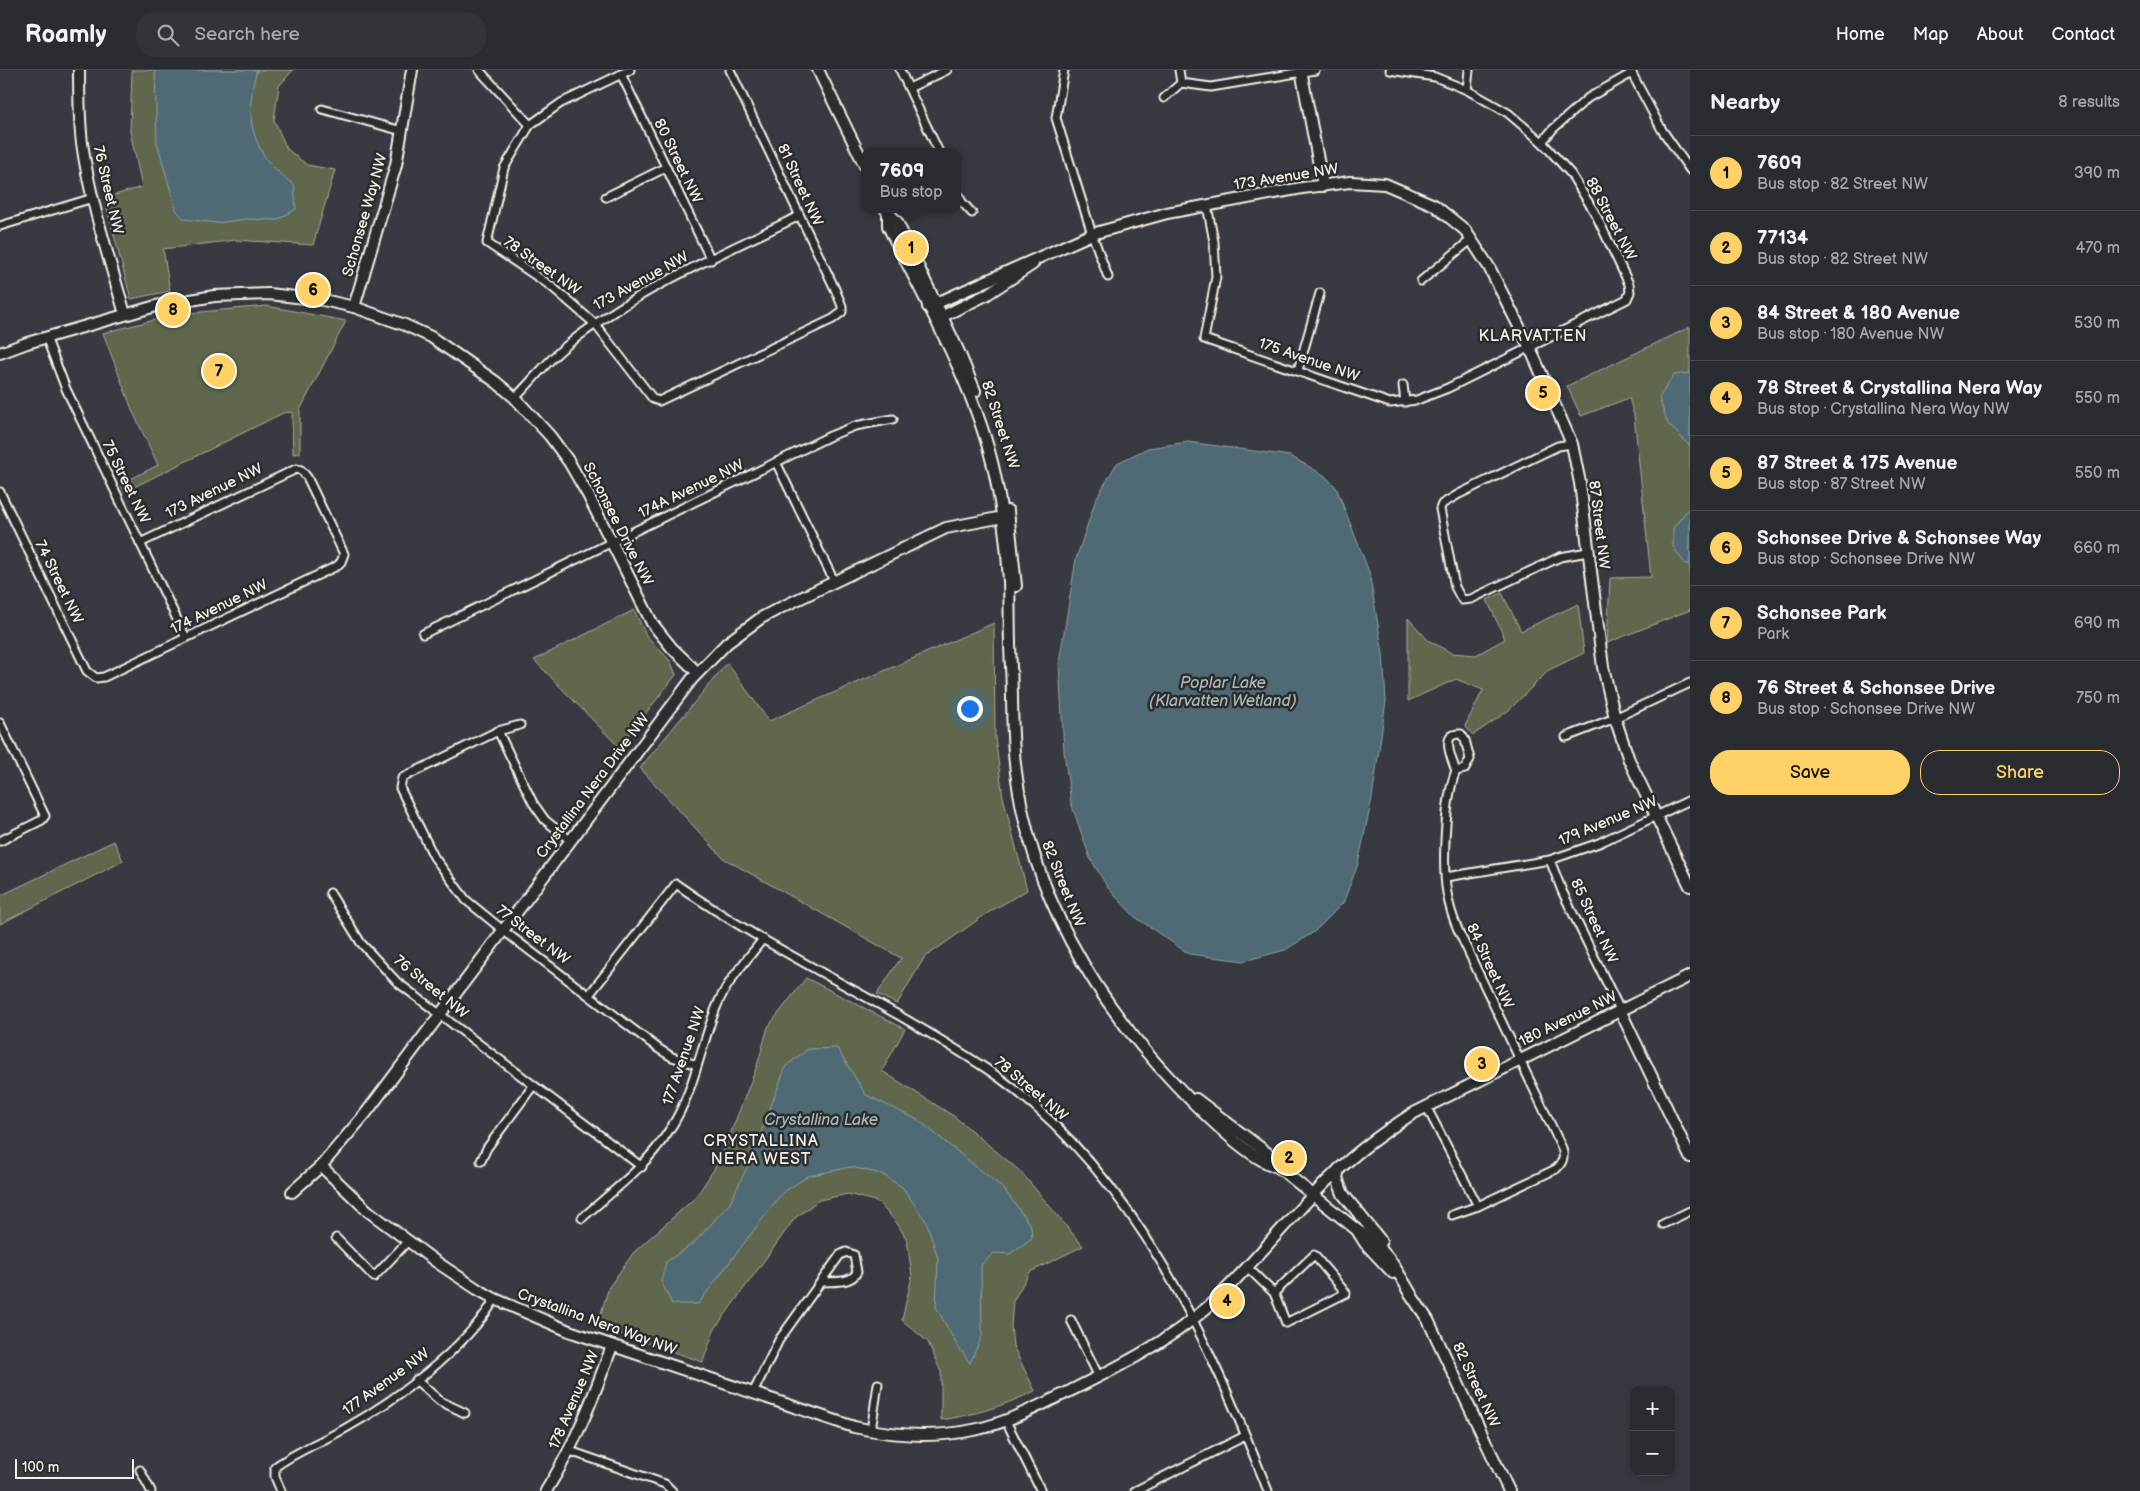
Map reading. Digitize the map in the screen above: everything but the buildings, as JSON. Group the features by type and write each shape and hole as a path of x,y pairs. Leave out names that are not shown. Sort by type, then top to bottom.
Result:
{"street":[{"name":"76 Street NW","path":"79,70 79,108 82,143 93,198 125,314"},
{"name":"Schonsee Way NW","path":"354,307 390,189 412,70"},
{"path":"480,70 530,125 561,103 630,70"},
{"name":"81 Street NW","path":"659,402 833,319 842,312 842,306 835,289 730,70"},
{"path":"818,70 861,158"},
{"path":"900,70 937,148"},
{"path":"909,88 947,70"},
{"path":"1064,70 1056,118 1092,234 1108,277"},
{"path":"1179,70 1181,83"},
{"path":"1164,98 1181,83 1211,87 1315,70"},
{"name":"88 Street NW","path":"1390,70 1435,77 1466,90 1508,113 1542,142 1571,174 1595,213 1629,284 1630,292"},
{"path":"1466,90 1469,70"},
{"path":"1301,71 1323,186"},
{"path":"1542,142 1552,129 1588,98 1631,72 1662,130 1690,170"},
{"name":"80 Street NW","path":"622,74 710,260"},
{"path":"322,110 402,131"},
{"name":"78 Street NW","path":"530,125 504,168 487,243 552,286 595,324 653,399 659,402"},
{"path":"606,196 666,168"},
{"name":"173 Avenue NW","path":"932,305 1092,234 1167,213 1302,188 1350,182 1385,184 1434,205 1465,230 1472,240"},
{"path":"0,226 93,198"},
{"path":"961,200 972,213"},
{"name":"175 Avenue NW","path":"1207,205 1214,242 1216,277 1204,339 1390,403 1417,400 1448,388 1624,302 1630,292"},
{"name":"82 Street NW","path":"888,213 897,222 966,386 982,428 1005,516 1009,577 1009,651 1016,772 1027,834 1041,876 1060,919 1090,976 1128,1031 1173,1082 1274,1158 1278,1167 1357,1230 1371,1238 1395,1266 1432,1329 1509,1491"},
{"name":"173 Avenue NW","path":"515,398 564,347 595,324 656,287 799,216"},
{"path":"1421,281 1472,240"},
{"name":"87 Street NW","path":"1472,240 1489,267 1530,348 1572,444 1580,483 1603,667 1615,718 1629,760 1690,886"},
{"name":"173 Avenue NW","path":"938,318 986,295 1055,250"},
{"path":"1298,370 1320,293"},
{"name":"Schonsee Drive NW","path":"0,353 46,337 125,314 186,300 240,294 295,297 354,307 380,315 431,337 515,398 569,462 588,495 652,622 672,648 697,672"},
{"name":"75 Street NW","path":"46,337 61,379 186,638"},
{"path":"1403,385 1405,402"},
{"name":"174A Avenue NW","path":"423,634 612,544 776,462 848,429 893,418"},
{"path":"1572,444 1558,446 1459,494 1442,504 1440,509 1455,587 1462,600 1471,599 1560,557 1588,552"},
{"path":"776,462 834,581"},
{"name":"173 Avenue NW","path":"140,544 291,469 301,470 307,477 344,554"},
{"name":"74 Street NW","path":"0,492 87,671 94,677 100,678"},
{"name":"Crystallina Nera Drive NW","path":"292,1192 321,1166 366,1113 697,672 761,618 834,581 946,528 1005,516"},
{"name":"174 Avenue NW","path":"100,678 336,566 341,562 344,554"},
{"path":"1566,737 1615,718 1690,683"},
{"path":"0,723 45,816 42,820 0,841"},
{"path":"520,725 498,731 533,803 545,820 571,841"},
{"name":"77 Street NW","path":"498,731 406,775 400,783 402,794 440,867 466,900 504,931 659,1048 672,1056 697,1065"},
{"name":"84 Street NW","path":"1456,772 1465,769 1470,759 1465,740 1461,734 1455,734 1450,737 1448,742 1456,772 1452,780 1446,822 1447,892 1454,920 1518,1060 1562,1148 1563,1160 1556,1169 1478,1206"},
{"name":"179 Avenue NW","path":"1446,877 1550,860 1599,843 1690,800"},
{"name":"85 Street NW","path":"1550,860 1562,891 1690,1157"},
{"name":"78 Street NW","path":"589,995 676,884 716,911 946,1044 1001,1079 1026,1099 1071,1142 1110,1186 1148,1238 1194,1319 1220,1374 1268,1491"},
{"name":"76 Street NW","path":"330,893 357,937 373,958 397,982 642,1166"},
{"name":"177 Avenue NW","path":"582,1218 642,1166 660,1144 679,1114 716,1006 731,982 763,939"},
{"name":"180 Avenue NW","path":"1314,1194 1339,1169 1376,1139 1426,1106 1690,976"},
{"path":"481,1161 487,1148 533,1086"},
{"path":"1426,1106 1478,1206 1452,1215"},
{"name":"Crystallina Nera Way NW","path":"321,1166 368,1211 408,1241 477,1289 534,1317 612,1346 836,1422 871,1431 918,1435 977,1429 1006,1421 1099,1377 1154,1346 1194,1319 1230,1285 1314,1194"},
{"path":"1339,1169 1337,1178 1343,1194 1374,1232 1395,1266"},
{"path":"1663,1224 1690,1211"},
{"name":"82 Street NW","path":"1357,1230 1365,1244 1411,1294"},
{"path":"336,1238 374,1277 408,1241"},
{"path":"753,1393 779,1340 821,1282 843,1252 849,1252 854,1255 857,1272 852,1278 844,1281 821,1282"},
{"path":"1247,1266 1274,1292 1286,1323 1346,1294 1314,1255 1274,1292"},
{"name":"177 Avenue NW","path":"281,1491 275,1477 275,1467 348,1427 416,1380 472,1331 495,1299"},
{"path":"1071,1320 1099,1377"},
{"name":"178 Avenue NW","path":"546,1491 570,1451 587,1414 612,1346"},
{"path":"416,1380 440,1401 465,1413"},
{"path":"871,1431 878,1384"},
{"path":"1006,1421 1041,1491"},
{"path":"1135,1491 1245,1436"},
{"path":"570,1451 665,1484 672,1491"},
{"path":"140,1470 151,1491"}],"green space":[{"path":"132,70 293,70 279,86 274,120 287,149 307,165 335,170 313,245 236,240 163,249 170,291 131,299 104,198 142,187 130,131"},
{"path":"267,306 346,321 300,410 300,453 293,454 292,412 283,413 124,492 121,484 158,465 133,412 103,333 178,314"},
{"path":"1690,327 1690,610 1607,643 1610,578 1651,577 1634,415 1629,398 1581,416 1567,386"},
{"path":"1502,593 1521,631 1578,604 1584,653 1549,670 1508,711 1473,735 1465,726 1483,690 1456,679 1408,701 1408,618 1428,640 1451,653 1476,655 1505,639 1487,600"},
{"path":"634,610 646,635 671,662 676,675 619,747 534,660"},
{"path":"994,623 995,737 1003,797 1027,890 986,914 924,958 897,1004 877,994 901,958 723,858 640,768 727,663 769,721"},
{"path":"114,841 123,861 0,924 0,896"},
{"path":"806,978 905,1029 882,1071 955,1117 1021,1172 1083,1246 1030,1272 1013,1301 1011,1326 1013,1346 1035,1391 989,1409 941,1420 941,1372 928,1342 902,1320 912,1276 907,1240 897,1223 878,1202 848,1194 819,1200 795,1218 714,1330 703,1362 597,1326 609,1287 634,1252 696,1197 720,1160 757,1066 768,1027"}],"water":[{"path":"155,70 257,70 251,107 253,131 257,143 271,165 294,185 296,209 277,220 245,219 217,223 184,219 176,210 157,142"},
{"path":"1690,373 1690,446 1668,424 1659,398 1674,375"},
{"name":"Poplar Lake (Klarvatten Wetland)","path":"1188,442 1290,456 1324,475 1336,487 1369,572 1383,654 1386,701 1372,798 1358,864 1343,903 1314,932 1285,950 1244,961 1189,954 1135,917 1108,888 1090,858 1071,803 1064,751 1059,663 1076,559 1096,499 1117,463 1148,448"},
{"path":"1690,507 1690,564 1685,564 1673,547 1673,528"},
{"name":"Crystallina Lake","path":"837,1048 866,1095 918,1120 1004,1189 1031,1226 1032,1238 1010,1254 994,1253 981,1265 982,1336 970,1363 958,1347 936,1307 938,1259 927,1223 903,1188 882,1174 851,1167 808,1176 782,1193 698,1304 672,1304 661,1281 666,1262 694,1243 730,1203 752,1157 786,1066 808,1049"}],"place":[{"name":"7609","path":"911,248"},
{"name":"Schonsee Drive & Schonsee Way","path":"313,290"},
{"name":"76 Street & Schonsee Drive","path":"173,310"},
{"name":"Schonsee Park","path":"219,371"},
{"name":"87 Street & 175 Avenue","path":"1543,393"},
{"name":"84 Street & 180 Avenue","path":"1482,1064"},
{"name":"77134","path":"1289,1158"},
{"name":"78 Street & Crystallina Nera Way","path":"1227,1301"}],"district":[{"name":"KLARVATTEN","path":"1533,336"},
{"name":"CRYSTALLINA NERA WEST","path":"761,1150"}]}
